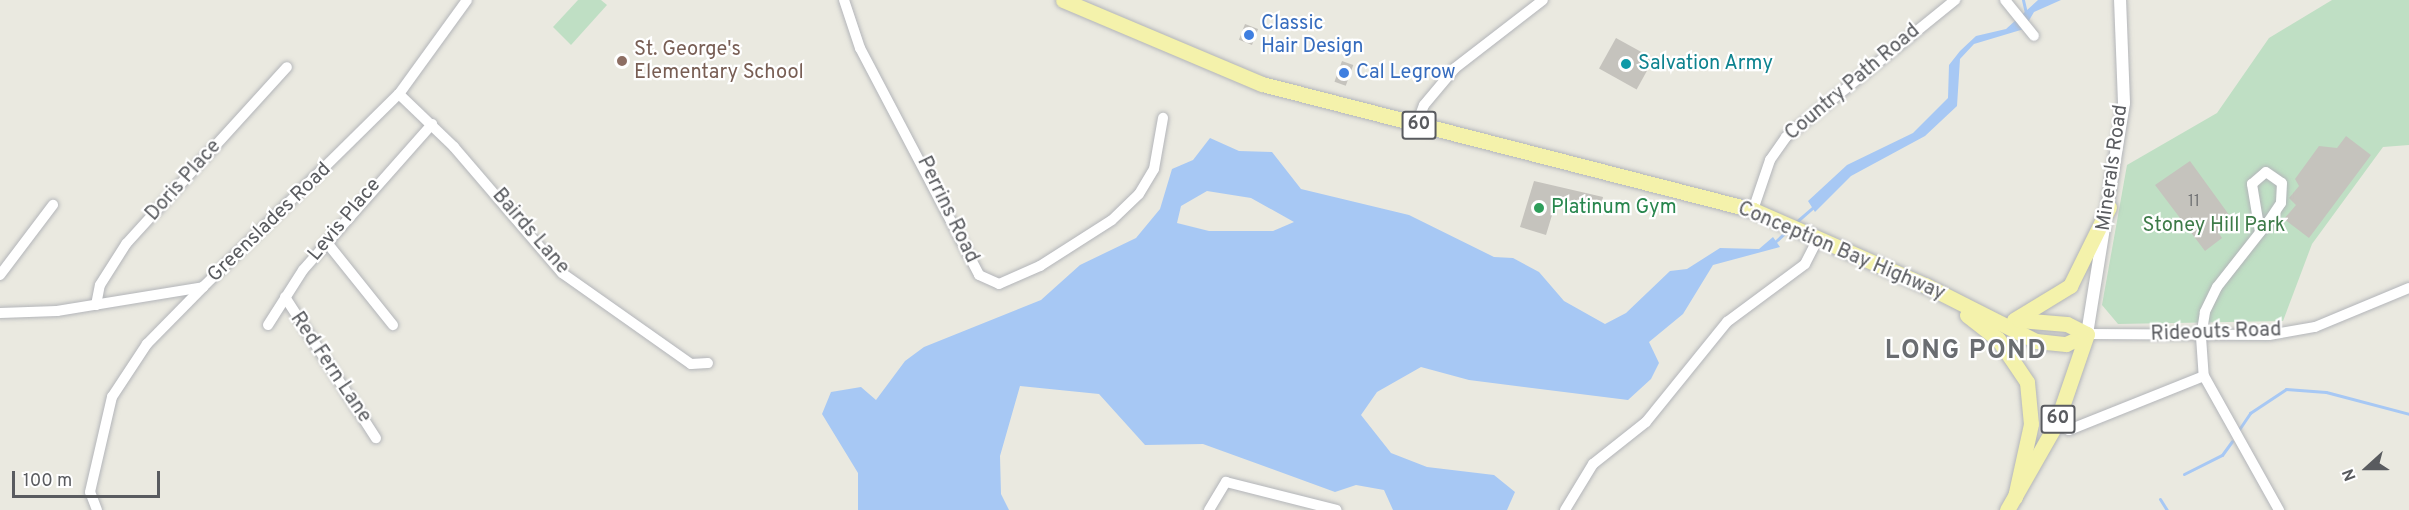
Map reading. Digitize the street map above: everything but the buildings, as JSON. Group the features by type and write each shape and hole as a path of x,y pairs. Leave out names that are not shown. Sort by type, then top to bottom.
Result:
{"main road":[{"name":"Conception Bay Highway","path":"1062,0 1262,84 1753,210 2006,321 2067,324 2087,334"},
{"path":"2006,321 2070,286 2109,207"},
{"path":"1936,291 1998,339 2027,382 2031,424 2011,504"},
{"name":"60","path":"2011,504 2056,424 2087,334"}],"street":[{"name":"Greenslades Road","path":"0,313 96,304 203,287 399,94 467,0"},
{"name":"Perrins Road","path":"844,0 860,48 979,275 999,284 1102,226 1139,194 1154,170 1163,118"},
{"path":"1417,124 1424,105 1455,68 1543,0"},
{"name":"Country Path Road","path":"1753,210 1770,160 1786,137 1955,0"},
{"path":"2005,0 2032,32"},
{"name":"Minerals Road","path":"2087,334 2124,103 2120,0"},
{"name":"Doris Place","path":"96,304 100,285 126,244 287,67"},
{"name":"Bairds Lane","path":"399,94 432,124 562,273 691,364 708,363"},
{"name":"Levis Place","path":"268,325 285,297 328,244 432,124"},
{"path":"2260,232 2252,184 2266,172 2282,183 2281,203 2260,232 2217,287 2205,312 2201,337 2204,376 2279,510"},
{"path":"0,275 53,206"},
{"path":"1565,510 1593,464 1646,422 1727,322 1805,264 1815,237"},
{"path":"328,244 393,325"},
{"path":"83,510 94,506 101,426 122,375 203,287"},
{"name":"Rideouts Road","path":"2087,334 2201,337 2315,327 2408,290"},
{"name":"Red Fern Lane","path":"285,297 376,438"},
{"path":"2056,424 2069,430 2204,376"},
{"path":"1209,510 1226,482 1337,510"}],"green space":[{"path":"578,0 601,0 607,5 571,45 553,27"},
{"name":"Stoney Hill Park","path":"2332,0 2409,0 2409,145 2383,147 2312,244 2283,321 2118,324 2102,305 2127,165 2217,113 2269,38"}],"water":[{"path":"2038,0 2061,0 2034,12 2024,29 1974,44 1960,59 1957,106 1925,136 1851,176 1815,212 1808,201 1847,165 1913,133 1948,98 1949,65 1960,51 1976,36 2006,29"},
{"path":"1210,138 1239,151 1272,152 1301,189 1409,215 1494,257 1513,258 1539,272 1564,301 1605,324 1626,313 1670,271 1687,269 1720,248 1759,249 1773,237 1780,247 1713,265 1683,314 1649,342 1659,363 1651,379 1628,400 1469,380 1421,367 1377,392 1361,415 1391,453 1427,467 1494,475 1515,492 1507,510 1393,510 1384,490 1356,485 1335,492 1203,444 1145,445 1099,394 1020,386 1000,456 1001,494 1009,510 858,510 858,473 822,414 831,392 861,387 876,400 905,361 924,347 1041,300 1080,265 1136,238 1160,209 1172,169 1193,160","holes":["1207,191 1251,198 1294,222 1273,231 1209,231 1177,223 1181,206"]}],"waterway":[{"path":"2023,0 2026,13"},
{"path":"1795,223 1812,208"},
{"path":"1776,241 1788,230"},
{"path":"2238,431 2250,413 2286,389 2326,392 2409,414"},
{"path":"2184,474 2222,455 2232,441"},
{"path":"2160,499 2167,510"}],"place":[{"name":"Classic Hair Design","path":"1249,35"},
{"name":"St. George's Elementary School","path":"622,61"},
{"name":"Salvation Army","path":"1626,64"},
{"name":"Cal Legrow","path":"1344,73"},
{"name":"Platinum Gym","path":"1539,208"}],"district":[{"name":"LONG POND","path":"1966,352"}]}
